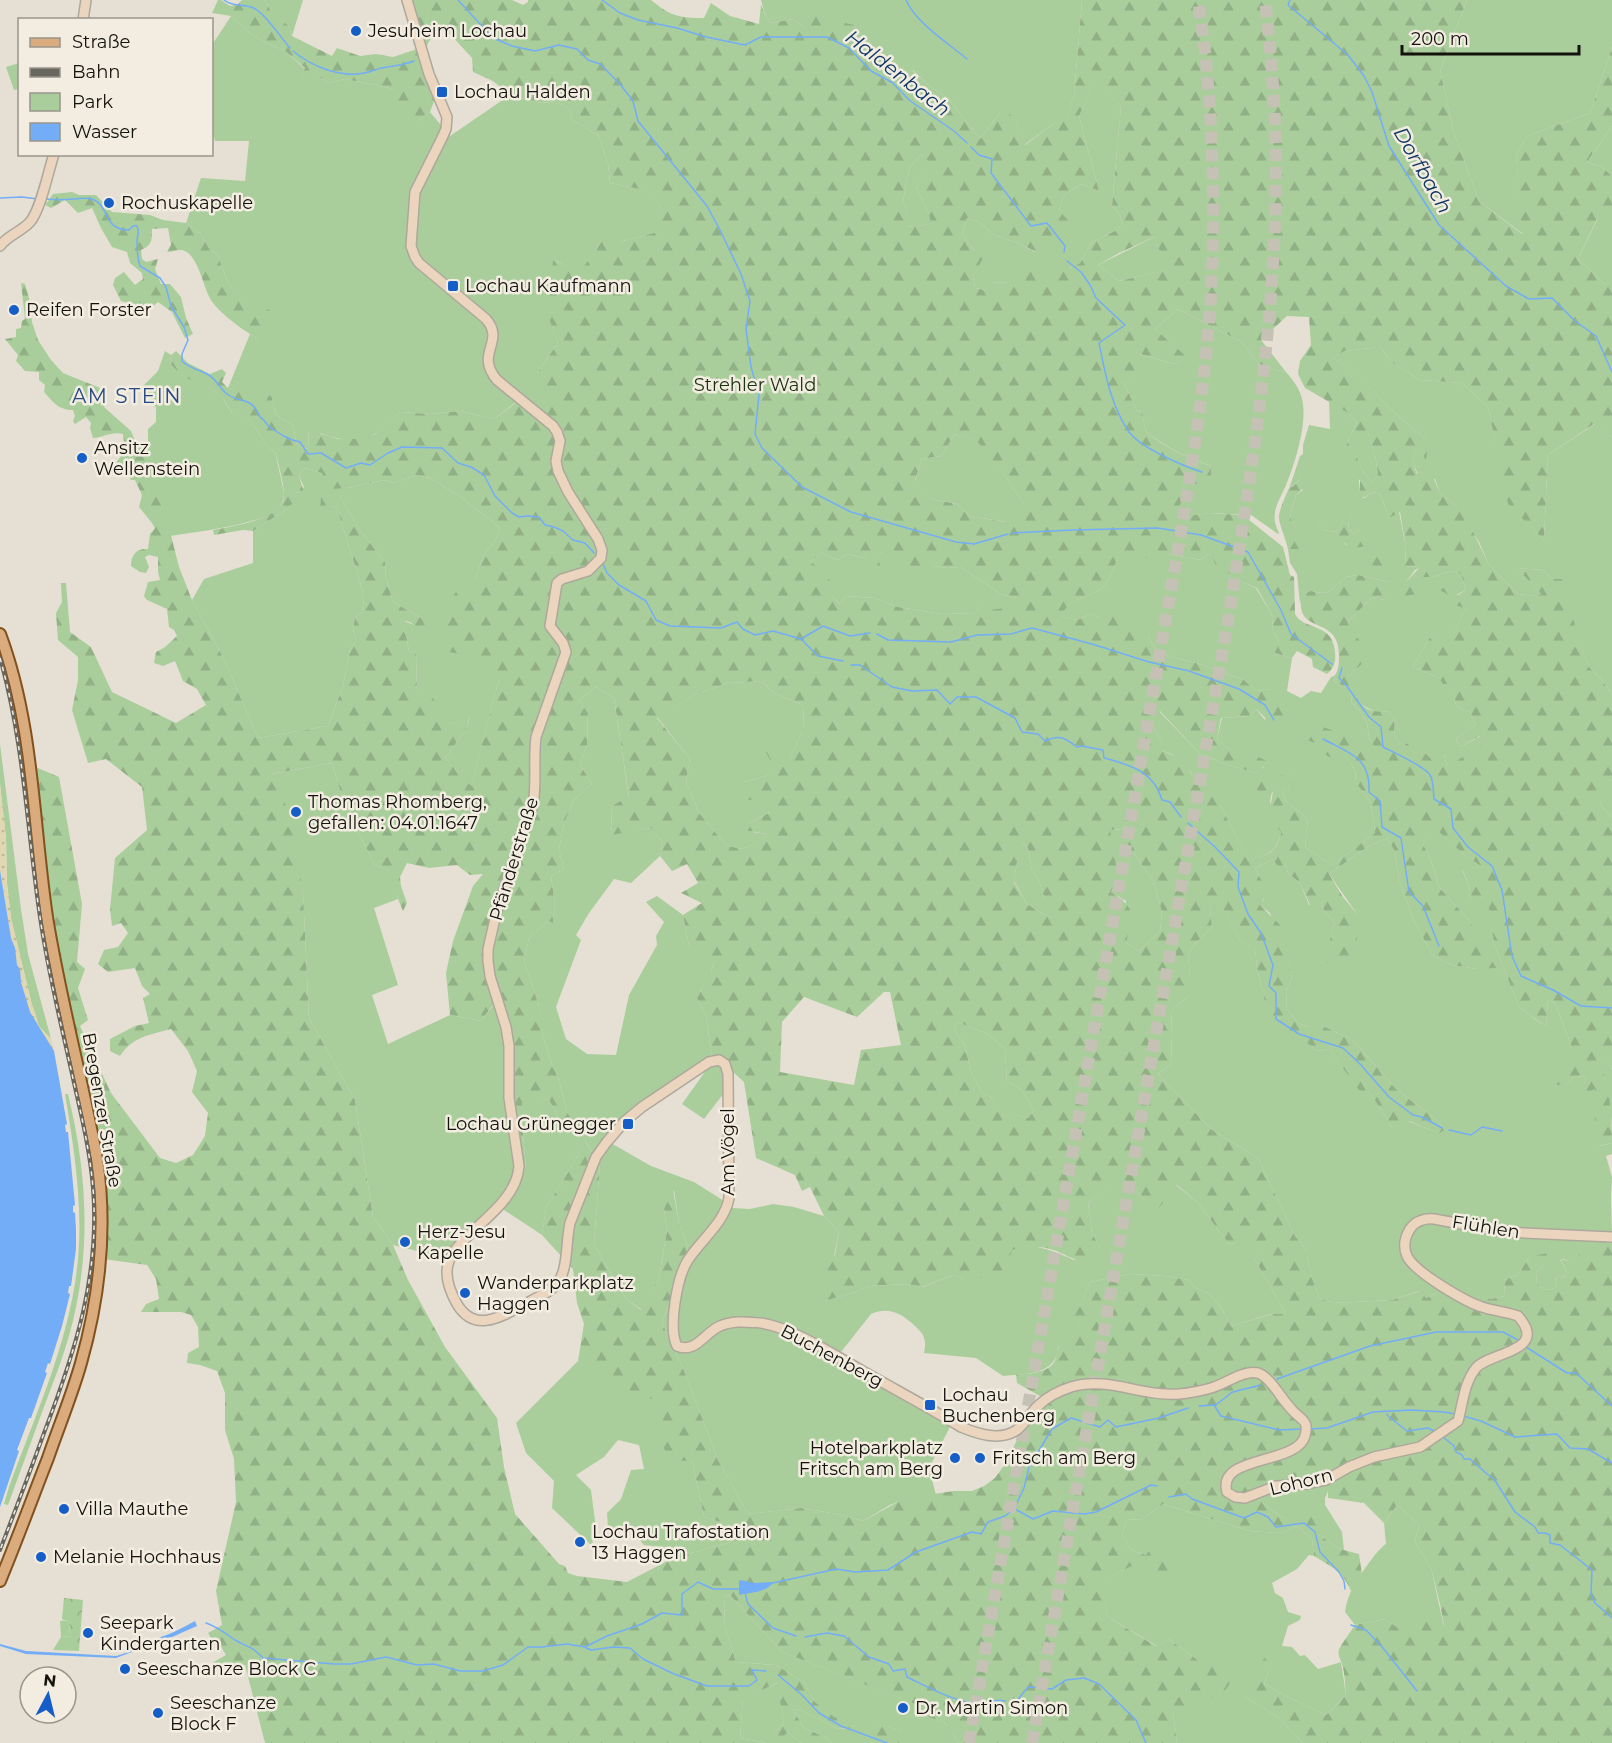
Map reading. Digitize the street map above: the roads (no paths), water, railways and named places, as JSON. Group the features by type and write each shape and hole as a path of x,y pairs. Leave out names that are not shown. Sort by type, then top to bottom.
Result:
{"main road":[{"name":"Bregenzer Straße","path":"0,634 10,662 22,710 47,917 97,1159 102,1226 97,1287 81,1364 0,1581"}],"street":[{"path":"83,18 86,0"},
{"name":"Pfänderstraße","path":"407,0 429,74 447,117 446,129 415,192 411,240 413,252 419,263 486,318 491,325 494,335 488,358 489,371 557,432 560,441 556,461 558,471 568,492 598,539 602,550 601,558 588,571 562,579 557,583 550,626 563,643 566,652 536,737 533,805 497,910 490,938 488,961 509,1046 509,1098 517,1150 518,1174 514,1187 504,1200 454,1251 447,1263 449,1285 463,1312 477,1320 493,1319 546,1293 557,1284 562,1274 570,1223 600,1150 624,1122 642,1107 708,1062 716,1060"},
{"path":"0,246 6,239 27,225 35,213 53,156"},
{"name":"Am Vögel","path":"702,1242 726,1209 730,1193 728,1074 725,1064 716,1060"},
{"name":"Flühlen","path":"1405,1248 1406,1236 1412,1227 1430,1218 1505,1232 1612,1238"},
{"name":"Buchenberg","path":"702,1242 686,1263 677,1297 673,1327 675,1341 679,1347 687,1349 692,1347 715,1328 731,1322 775,1326 833,1355 961,1427 986,1435 999,1436 1014,1431 1046,1399"},
{"name":"Lohorn","path":"1046,1399 1072,1387 1090,1383 1177,1394 1212,1388 1241,1375 1257,1373 1268,1379 1306,1428 1303,1442 1291,1451 1236,1470 1227,1480 1227,1492 1235,1497 1245,1498 1276,1486 1326,1480 1374,1457 1420,1447 1456,1423 1466,1385 1475,1369 1485,1360 1521,1347 1526,1329 1518,1317 1482,1307 1426,1275 1410,1261 1405,1248"}],"water":[{"path":"0,870 21,982 30,1012 54,1051 67,1124 65,1125 66,1132 68,1132 75,1205 73,1212 75,1213 76,1249 68,1293 70,1294 62,1326 31,1418 29,1418 17,1450 19,1451 0,1507"},
{"path":"740,1580 754,1583 774,1582 762,1590 739,1595"},
{"path":"195,1621 197,1626 116,1658 26,1654 0,1646 0,1644 26,1651 116,1656"}],"waterway":[{"path":"224,0 231,4 256,9 290,48"},
{"path":"458,0 493,38 512,46 535,51 559,45 577,49 588,60 600,64 633,101 638,121 707,206 741,274 750,301 746,329 751,367 759,395 755,434 762,448 802,487 851,512 956,542 974,544 1008,534"},
{"name":"Haldenbach","path":"602,0 620,13 638,20 745,45 761,37 827,37 849,48 871,71 893,83 909,100 954,131 967,143"},
{"path":"906,0 925,25 967,59"},
{"name":"Dorfbach","path":"1290,0 1288,5 1348,55 1364,76 1372,92 1389,146 1439,225 1506,286 1529,299 1552,298 1575,321 1596,336 1612,372"},
{"path":"293,51 326,70 345,74 364,73 414,61"},
{"name":"Haldenbach","path":"971,147 979,155 992,159 991,173 1031,226 1047,223 1065,246 1064,252"},
{"path":"0,198 38,199"},
{"path":"45,199 92,199 102,206 114,226 129,230 137,226 137,253 140,266 160,278 166,287 171,306 184,327 188,340 182,354 182,361 210,376 227,394 249,403 269,427 300,442 308,454 321,453 346,468 361,463 370,465 402,447 442,448 458,463 471,467 484,475 495,496 512,513 519,517 539,517 545,525 563,531 573,540 585,543 594,553"},
{"name":"Haldenbach","path":"1067,261 1081,272 1096,298 1125,325 1099,343 1113,400 1129,432 1152,450 1202,472"},
{"path":"1012,533 1158,528 1201,535 1248,552 1281,610 1291,634 1332,664"},
{"path":"603,564 607,573 619,585 646,601 656,620 670,626 721,628 737,622 743,629 755,635 773,631 801,639 818,656 843,661"},
{"path":"801,639 823,626 850,636 870,633"},
{"path":"877,634 888,640 951,642 977,635 1011,634 1032,628 1149,662 1189,671 1239,689 1265,705 1274,720"},
{"path":"851,665 860,665 892,687 912,691 937,690 950,704 957,697 976,697 1015,718 1022,732 1038,734 1045,741 1062,738 1077,747 1103,750 1104,758 1123,763 1147,776 1153,782 1162,800 1170,802 1181,817"},
{"path":"1342,668 1339,678 1369,717 1381,727 1383,747 1409,760 1430,775 1434,799 1451,809 1453,828 1468,847 1492,866 1502,890 1512,956 1521,976 1581,1006 1612,1008"},
{"path":"1323,739 1350,753 1366,771 1369,792 1380,801 1382,827 1401,838 1409,892 1423,906 1439,946"},
{"path":"1188,823 1239,872 1238,887 1248,914 1261,933 1273,965 1269,986 1276,993 1276,1019 1299,1034 1343,1048 1389,1097 1413,1115 1422,1117 1442,1128"},
{"path":"1449,1130 1471,1135 1482,1127 1502,1131"},
{"path":"1277,1379 1370,1346 1436,1332 1503,1332 1518,1340"},
{"path":"1526,1347 1567,1373 1576,1373 1612,1406"},
{"path":"1215,1405 1233,1392 1260,1385"},
{"path":"1199,1406 1214,1405 1221,1416 1279,1430 1302,1429"},
{"path":"773,1583 836,1569 855,1572 888,1570 916,1552 972,1532 981,1534 988,1522 1005,1516 1014,1509 1024,1488 1029,1467 1052,1429 1071,1418 1100,1427 1108,1420 1116,1427 1159,1418 1188,1408"},
{"path":"1310,1429 1327,1428 1373,1412 1411,1410 1455,1414"},
{"path":"1387,1414 1407,1431 1428,1428 1434,1431"},
{"path":"1463,1416 1481,1421 1515,1437 1557,1434 1570,1448 1588,1449 1612,1463"},
{"path":"1443,1437 1464,1459 1470,1459 1494,1479 1515,1512 1535,1527 1538,1533 1550,1535 1550,1543 1560,1545 1592,1570 1591,1594 1595,1603 1612,1618"},
{"path":"1015,1509 1033,1519 1053,1511 1084,1514 1096,1512 1151,1485 1157,1486"},
{"path":"1169,1497 1186,1494 1192,1499 1244,1518 1257,1512 1268,1517 1276,1527 1304,1523 1315,1532 1320,1552 1339,1572 1345,1589"},
{"path":"206,1623 218,1628 263,1658 351,1664 386,1657 417,1665 434,1664 460,1671 483,1671 503,1665 528,1647 567,1644 585,1647 607,1636 642,1624 662,1613 682,1615 682,1594 698,1582 713,1589 741,1589"},
{"path":"745,1593 748,1604 773,1628 796,1636"},
{"path":"1351,1625 1366,1630 1417,1691"},
{"path":"805,1637 827,1633 844,1636 869,1657 889,1664 893,1671 905,1669 907,1677 956,1699 972,1703 1005,1701"},
{"path":"586,1648 591,1650 614,1647 630,1648 643,1659 707,1686 749,1686 757,1680 752,1670 766,1671"},
{"path":"778,1675 819,1713 841,1726 887,1743"},
{"path":"1010,1703 1015,1703 1028,1687 1052,1689 1066,1680 1084,1678 1099,1684 1136,1720 1146,1743"}],"tunnel":[{"path":"969,1743 1175,567 1199,415 1210,306 1213,191 1209,95 1198,0"},
{"path":"1032,1743 1228,621 1253,455 1266,345 1275,233 1274,111 1265,0"}],"railway":[{"path":"0,658 20,754 47,959 88,1148 94,1220 89,1283 75,1343 0,1550"}],"place":[{"name":"Jesuheim Lochau","path":"356,31"},
{"name":"Lochau Halden","path":"442,92"},
{"name":"Rochuskapelle","path":"109,203"},
{"name":"Lochau Kaufmann","path":"453,286"},
{"name":"Reifen Forster","path":"14,310"},
{"name":"Ansitz Wellenstein","path":"82,458"},
{"name":"Thomas Rhomberg, gefallen: 04.01.1647","path":"296,812"},
{"name":"Lochau Grünegger","path":"628,1124"},
{"name":"Herz-Jesu Kapelle","path":"405,1242"},
{"name":"Wanderparkplatz Haggen","path":"465,1293"},
{"name":"Lochau Buchenberg","path":"930,1405"},
{"name":"Hotelparkplatz Fritsch am Berg","path":"955,1458"},
{"name":"Fritsch am Berg","path":"980,1458"},
{"name":"Villa Mauthe","path":"64,1509"},
{"name":"Lochau Trafostation 13 Haggen","path":"580,1542"},
{"name":"Melanie Hochhaus","path":"41,1557"},
{"name":"Seepark Kindergarten","path":"88,1633"},
{"name":"Seeschanze Block C","path":"125,1669"},
{"name":"Dr. Martin Simon","path":"903,1708"},
{"name":"Seeschanze Block F","path":"158,1713"}],"district":[{"name":"AM STEIN","path":"127,396"}],"park label":[{"name":"Strehler Wald","path":"755,385"}]}
